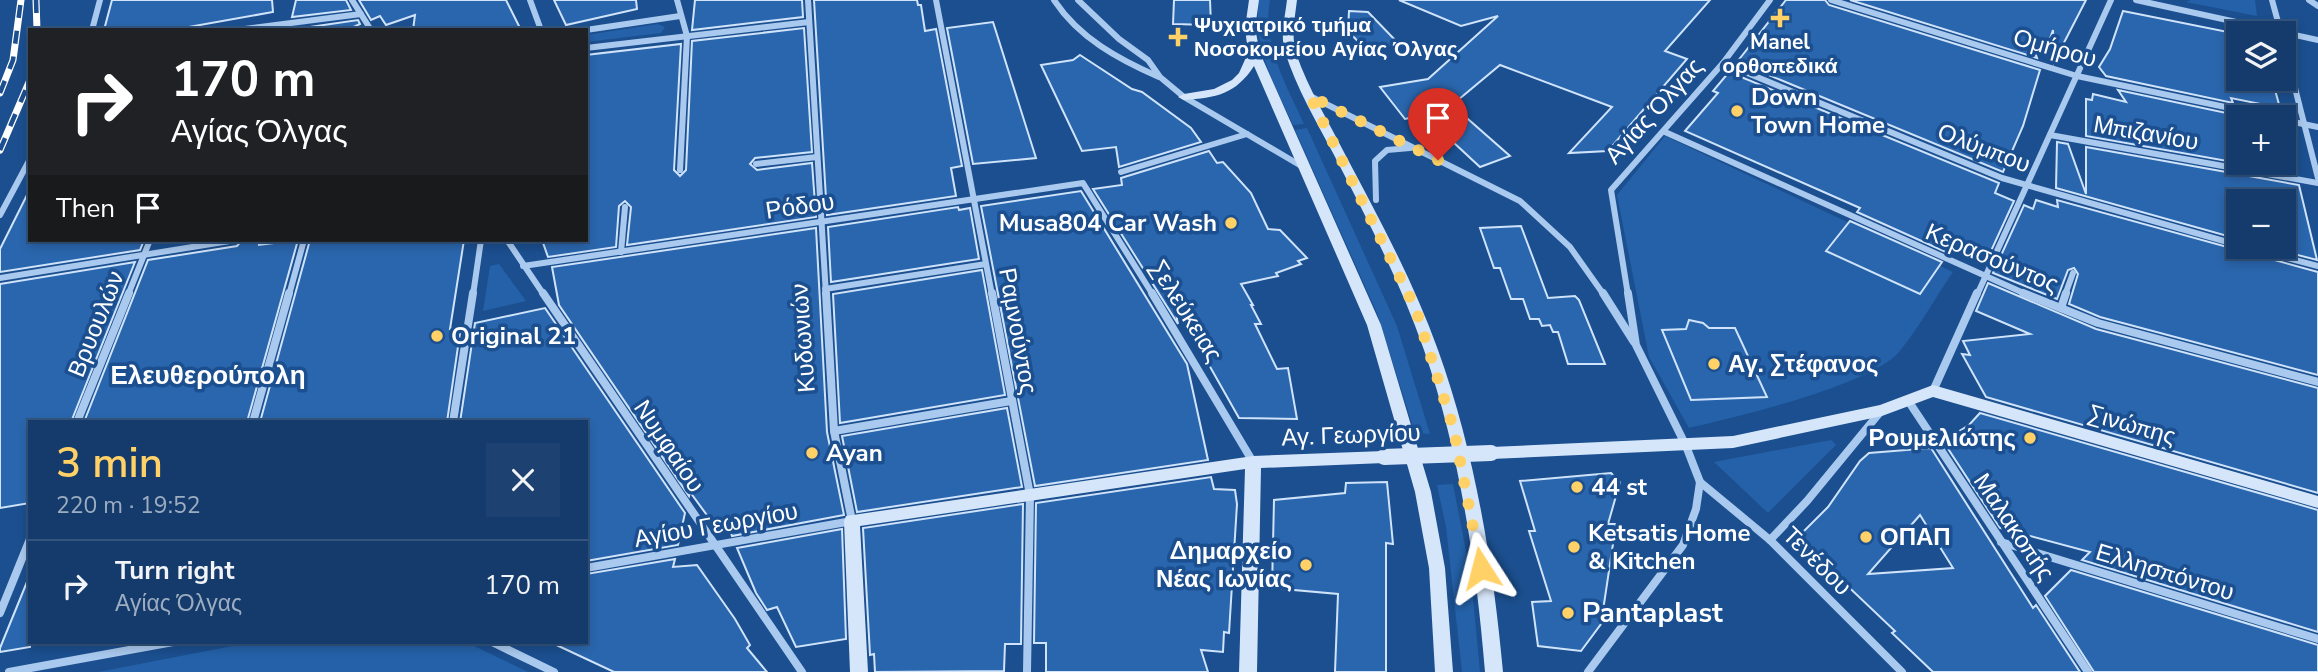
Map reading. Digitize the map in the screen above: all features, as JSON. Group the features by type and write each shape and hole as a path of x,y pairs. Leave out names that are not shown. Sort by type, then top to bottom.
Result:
{"main road":[{"path":"1254,0 1250,28 1254,53 1374,325 1423,492 1437,568 1444,672"},
{"path":"1292,0 1287,34 1290,51 1416,310 1454,430 1478,543 1494,672"},
{"path":"1184,97 1205,96 1232,88 1249,68 1254,53"},
{"name":"Αγ. Γεωργίου","path":"852,521 1253,462 1733,442 1882,410 1933,391"},
{"name":"Σινώπης","path":"1933,391 2318,502"},
{"path":"1248,672 1253,462"},
{"name":"Κυδωνιών","path":"852,521 859,672"}],"street":[{"path":"93,28 100,0"},
{"path":"352,0 371,28"},
{"path":"530,0 540,28"},
{"path":"677,0 687,36 680,170"},
{"name":"Κυδωνιών","path":"808,0 834,431 852,521"},
{"name":"Ραμνούντος","path":"936,0 1030,495 1027,672"},
{"path":"1054,0 1071,22 1104,48 1136,68 1160,77"},
{"path":"1078,0 1119,39 1148,60 1160,77 1184,97 1305,168"},
{"name":"Αγίας Όλγας","path":"1636,345 1611,190 1665,132 1723,63 1770,0"},
{"name":"Ομήρου","path":"1831,0 2077,76 2226,107"},
{"path":"1933,391 2111,0"},
{"path":"2136,0 2234,21"},
{"path":"2272,0 2278,21"},
{"path":"2309,0 2318,6"},
{"path":"252,28 361,14"},
{"path":"588,30 680,16"},
{"path":"588,48 809,22"},
{"path":"2296,35 2318,40"},
{"name":"Ολύμπου","path":"1723,63 2026,186 2226,242"},
{"path":"2296,91 2318,178"},
{"name":"Αγίας Όλγας","path":"1310,96 1520,201 1553,226 1583,262 1636,345 1686,446 1700,482"},
{"path":"2296,122 2318,127"},
{"name":"Κερασούντος","path":"1665,132 1984,278 2061,309 2137,334 2318,383"},
{"path":"1121,172 1247,134"},
{"name":"Μπιζανίου","path":"2050,135 2318,183"},
{"path":"1376,200 1375,161 1387,150 1414,148"},
{"path":"756,164 817,157"},
{"path":"0,215 28,163"},
{"name":"Ρόδου","path":"523,266 1083,183"},
{"name":"Σελεύκειας","path":"1083,183 1196,364 1253,462"},
{"path":"621,252 625,207"},
{"name":"Βρυουλών","path":"78,420 149,242"},
{"path":"0,278 224,242"},
{"path":"254,420 303,242"},
{"path":"453,420 481,242"},
{"name":"Νυμφαίου","path":"508,242 713,545 803,672"},
{"path":"2291,259 2318,266"},
{"path":"825,289 986,264"},
{"path":"2061,309 2073,273"},
{"path":"834,431 1011,401"},
{"name":"Μαλακοπής","path":"1909,402 2088,672"},
{"path":"1770,540 1807,501 1882,410"},
{"path":"1588,672 1683,545 1696,509 1700,482"},
{"name":"Τενέδου","path":"1700,482 1770,540 1902,672"},
{"name":"Αγίου Γεωργίου","path":"588,568 852,521"},
{"name":"Ελλησπόντου","path":"2001,542 2318,639"},
{"path":"0,612 28,544"},
{"path":"9,672 162,644"},
{"path":"496,644 554,672"}],"shaded area":[{"path":"1259,0 1270,0 1268,17 1272,48 1304,124 1293,125 1266,64 1259,33"},
{"path":"2255,0 2257,16 2186,2"},
{"path":"658,24 665,27 661,33 588,42 588,35"},
{"path":"1307,128 1397,326 1430,434 1415,433 1377,313 1295,130"},
{"path":"1665,136 1953,272 1906,343 1883,365 1860,377 1800,399 1689,428 1649,357 1617,195"},
{"path":"499,264 526,301 483,311 490,266"},
{"path":"1831,440 1836,445 1768,513 1714,462"},
{"path":"1453,484 1471,577 1480,672 1462,672 1446,527 1437,485"},
{"path":"243,644 470,644 528,672 98,672"}],"building":[{"path":"112,0 272,0 273,12 183,28 105,28"},
{"path":"296,0 346,0 351,10 292,17"},
{"path":"359,0 506,0 520,28 413,28 415,15 386,25 380,16 371,20"},
{"path":"554,0 636,0 637,9 566,25"},
{"path":"695,0 802,0 803,17 692,30"},
{"path":"814,0 917,0 918,5 921,5 925,31 936,29 962,166 951,168 956,196 827,215"},
{"path":"1174,0 1210,0 1211,25 1173,24"},
{"path":"1399,0 1710,0 1665,51 1687,59 1608,151 1569,153 1612,107 1500,65 1452,105 1510,156 1480,167 1424,115 1405,119 1380,87 1428,79 1498,16 1461,26"},
{"path":"1786,0 1825,0 1829,5 2040,70 2023,126 2003,172 1737,62"},
{"path":"1850,0 2086,0 2054,62 2053,30 2046,50 2033,46 2037,58"},
{"path":"1349,11 1368,12 1398,43 1367,51 1348,31"},
{"path":"2123,11 2226,32 2226,91 2275,91 2279,105 2231,98 2233,103 2106,76 2099,67 2110,49"},
{"path":"358,20 360,24 351,28 303,28"},
{"path":"993,22 1036,158 973,164 947,28"},
{"path":"804,28 812,152 755,158 750,164 757,170 812,163 816,217 627,245 631,207 625,201 619,206 616,247 548,257 543,242 588,242 588,55 681,44 674,170 680,176 686,170 692,41"},
{"path":"1080,55 1132,89 1142,92 1191,128 1201,142 1119,167 1116,147 1082,151 1041,65 1073,60"},
{"path":"1729,72 1999,183 1995,193 2014,201 1985,264 1951,249 1948,253 1857,212 1860,208 1685,131 1718,93 1713,91"},
{"path":"2118,90 2226,113 2226,161 2086,136 2086,99 2092,100 2093,94 2126,102"},
{"path":"2057,142 2068,144 2086,194 2086,147 2226,172 2226,175 2243,175 2299,185 2317,260 2296,255 2296,189 2226,189 2226,236 2056,188"},
{"path":"1209,151 1217,163 1223,162 1251,193 1268,229 1280,230 1307,258 1298,261 1301,264 1276,273 1278,276 1241,284 1253,305 1261,324 1255,324 1277,369 1288,368 1297,419 1239,418 1174,303 1178,324 1093,189 1122,185 1121,178"},
{"path":"1081,191 1187,364 1208,460 1035,486 981,206"},
{"path":"28,193 28,242 143,242 140,250 0,272 0,249"},
{"path":"2036,200 2058,207 2057,200 2226,247 2226,259 2271,259 2318,272 2318,375 2100,317 2069,304 2078,274 2074,268 2068,270 2057,299 1993,273 2024,205 2033,209"},
{"path":"958,207 959,210 970,208 979,259 831,282 828,227"},
{"path":"1850,221 1942,262 1920,294 1826,251"},
{"path":"1521,226 1548,298 1575,296 1579,300 1605,364 1568,364 1558,332 1553,332 1550,325 1542,326 1539,319 1530,319 1523,299 1511,299 1500,268 1494,268 1480,228"},
{"path":"816,228 827,432 844,515 732,536 730,531 720,533 690,492 689,496 559,305 552,267"},
{"path":"240,242 258,242 259,245 297,242 248,420 85,420 148,260 237,246"},
{"path":"309,242 464,242 450,329 461,326 447,420 261,420"},
{"path":"135,262 72,420 28,420 28,503 0,508 0,284"},
{"path":"982,270 1005,395 840,423 833,294"},
{"path":"1988,283 2096,329 2318,388 2318,493 1986,397 1962,354 1970,355 1963,341 2030,334 1976,311"},
{"path":"545,308 685,513 678,545 588,561 588,420 460,420 475,323"},
{"name":"Αγ. Στέφανος","path":"1689,320 1703,323 1709,328 1735,328 1767,397 1691,400 1662,330 1686,329"},
{"path":"1007,408 1022,487 857,512 842,436"},
{"path":"1980,413 2318,510 2318,632 2082,560 2090,552 2000,528 1943,441 1969,425"},
{"path":"1931,448 2033,608 2036,605 2080,672 1933,672 1892,633 1895,631 1797,538 1828,507 1860,461 1869,453","holes":["1920,515 1953,568 1868,574"]},
{"path":"1611,473 1620,482 1608,524 1616,524 1601,624 1581,651 1538,646 1532,602 1551,601 1529,531 1535,531 1520,481"},
{"path":"1211,477 1214,489 1235,490 1237,504 1229,633 1224,632 1223,652 1201,650 1208,672 1046,672 1046,643 1034,643 1036,503"},
{"path":"1387,482 1393,544 1386,543 1386,672 1335,672 1338,594 1272,588 1274,500 1345,493 1346,483"},
{"path":"1023,504 1021,644 1005,644 1004,671 875,672 874,654 870,655 863,528"},
{"path":"842,529 846,639 796,647 777,607 767,610 756,593 737,548"},
{"path":"675,559 673,567 697,565 735,619 750,645 747,648 767,672 614,672 554,644 588,644 588,574"},
{"path":"2071,570 2318,645 2318,672 2094,672 2045,596"},
{"path":"28,579 30,647 0,652"}],"railway":[{"path":"0,93 13,60 21,0"},
{"path":"36,0 37,28"},
{"path":"0,150 28,85"}],"place":[{"name":"Manel ορθοπεδικά","path":"1780,18"},
{"name":"Ψυχιατρικό τμήμα Νοσοκομείου Αγίας Όλγας","path":"1178,37"},
{"name":"Down Town Home","path":"1737,111"},
{"name":"Musa804 Car Wash","path":"1231,223"},
{"name":"Original 21","path":"437,336"},
{"name":"Αγ. Στέφανος","path":"1714,364"},
{"name":"Ρουμελιώτης","path":"2030,438"},
{"name":"Ayan","path":"812,453"},
{"name":"44 st","path":"1577,487"},
{"name":"ΟΠΑΠ","path":"1866,537"},
{"name":"Ketsatis Home & Kitchen","path":"1574,547"},
{"name":"Δημαρχείο Νέας Ιωνίας","path":"1306,565"},
{"name":"Pantaplast","path":"1568,613"}],"district":[{"name":"Ελευθερούπολη","path":"208,375"}],"route":[{"path":"1438,160 1310,96 1416,310 1454,430 1481,568"}]}
